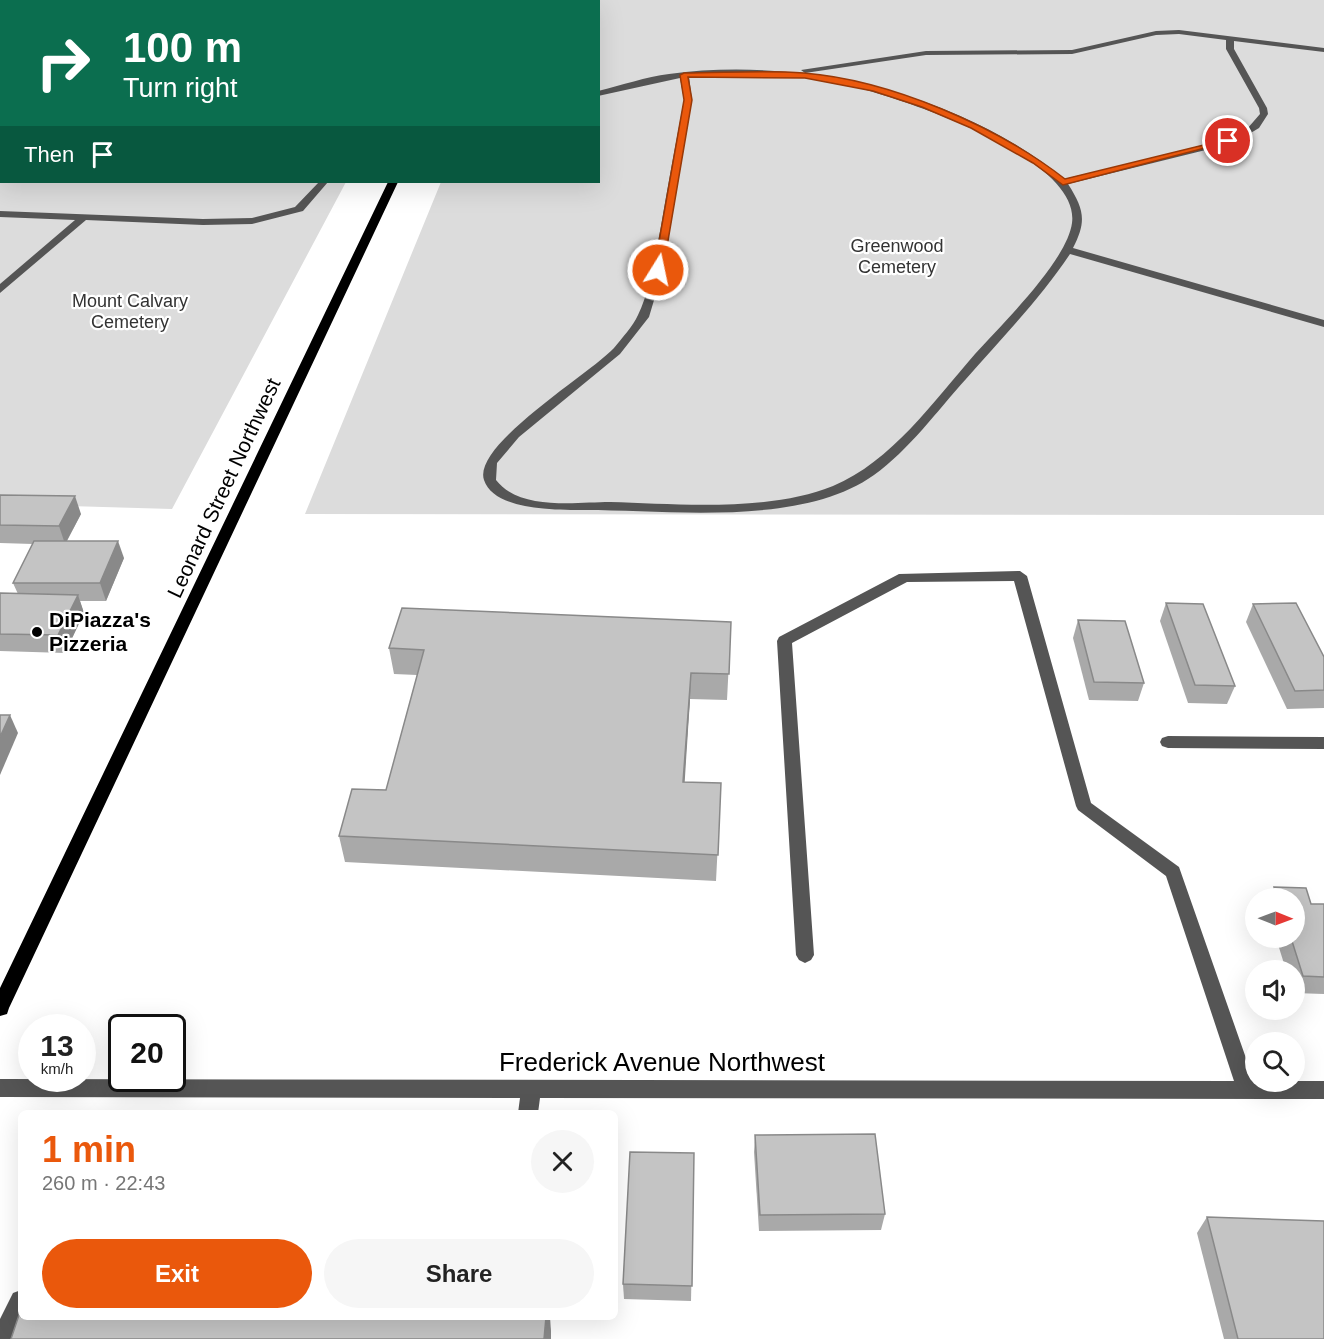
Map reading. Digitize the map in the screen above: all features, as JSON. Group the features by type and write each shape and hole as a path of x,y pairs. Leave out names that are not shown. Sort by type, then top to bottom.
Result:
{"main road":[{"name":"Leonard Street Northwest","path":"0,1008 393,183"}],"street":[{"path":"770,74 926,53 1072,52 1166,32 1230,37 1324,50"},
{"path":"1063,182 1216,146 1240,137 1259,125 1264,114 1263,108 1230,50 1230,37"},
{"path":"600,94 684,75 770,74 838,80 925,106 974,126 1049,170 1063,182 1076,203 1078,220 1067,250 1011,321 899,446 863,477 848,484 787,502 727,507 558,506 510,497 493,487 490,480 491,463 496,454 515,434 616,352 637,328 648,307 658,270 688,100 684,75"},
{"path":"0,214 203,222 252,221 298,209 313,196 322,183"},
{"path":"0,290 84,217"},
{"path":"1067,250 1324,324"},
{"path":"804,955 784,641 904,577 1020,576 1084,806 1173,872 1245,1084"},
{"path":"1168,742 1324,742"},
{"name":"Frederick Avenue Northwest","path":"0,1088 1245,1090"},
{"path":"528,1110 531,1089"},
{"name":"Frederick Avenue Northwest","path":"1305,1090 1324,1090"},
{"path":"2,1339 18,1307"}],"green space":[{"name":"Greenwood Cemetery","path":"600,0 1324,0 1324,515 305,514 441,183 600,183"},
{"name":"Mount Calvary Cemetery","path":"0,183 345,183 172,509 0,504"}],"building":[{"path":"0,495 75,496 59,526 0,525"},
{"path":"34,541 118,541 100,583 13,583"},
{"path":"0,593 78,595 58,635 0,634"},
{"path":"1166,603 1203,604 1235,686 1195,685"},
{"path":"1296,603 1324,657 1324,690 1295,691 1253,604"},
{"path":"402,608 731,622 729,674 691,673 683,782 721,783 718,855 339,836 352,789 386,790 424,650 389,648"},
{"path":"1078,620 1125,621 1144,683 1094,682"},
{"path":"0,715 10,715 0,737"},
{"path":"1274,887 1306,888 1311,904 1324,904 1324,977 1305,976 1305,960 1298,960 1294,948 1305,948 1305,888"},
{"path":"875,1134 885,1214 760,1215 755,1135"},
{"path":"630,1152 694,1153 692,1286 623,1284"},
{"path":"1207,1217 1324,1221 1324,1339 1238,1339"},
{"path":"18,1318 18,1320 546,1320 544,1339 11,1339"}],"place":[{"name":"DiPiazza's Pizzeria","path":"37,632"}],"route":[{"path":"658,270 688,100 684,75 770,74 821,77 875,89 974,126 1036,161 1063,182 1216,146 1228,141"}]}
